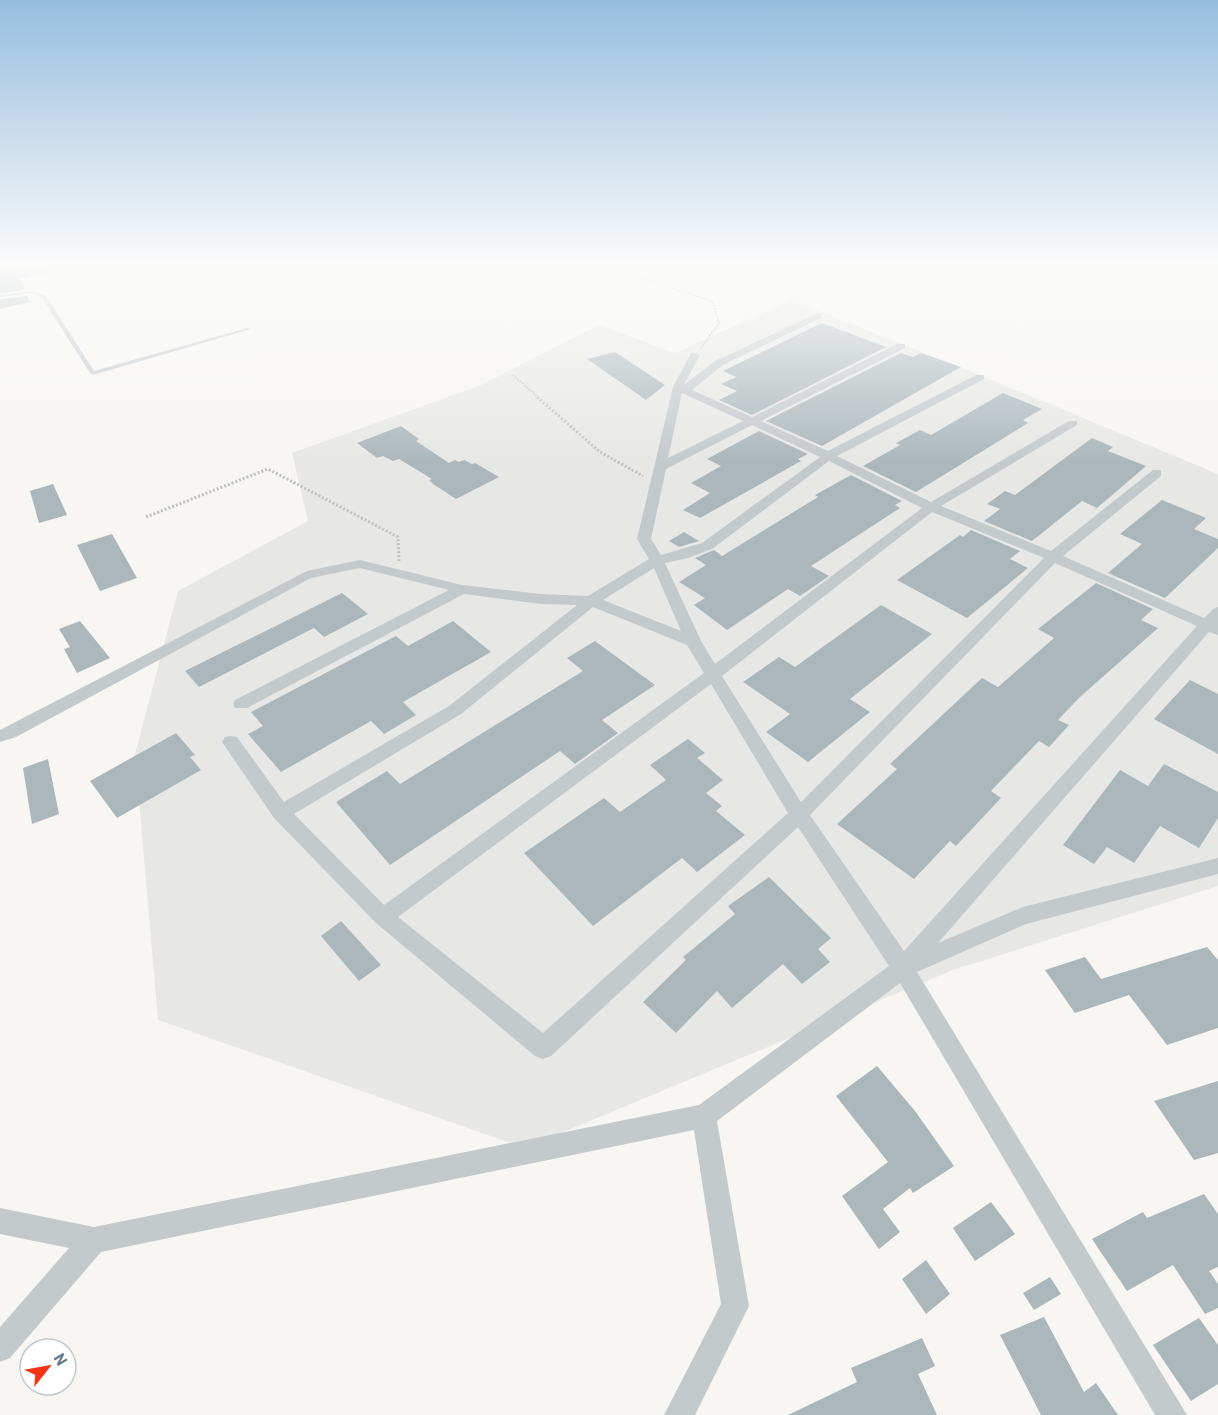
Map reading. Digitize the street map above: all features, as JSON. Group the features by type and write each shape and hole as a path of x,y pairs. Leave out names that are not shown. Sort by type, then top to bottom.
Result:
{"street":[{"path":"682,389 719,363 784,332"},
{"path":"658,476 749,421 901,346"},
{"path":"695,355 682,389 658,476 644,539 657,560 693,641 776,780 903,968 1172,1415"},
{"path":"281,813 455,710 591,601 657,560 683,555 707,546 828,456 980,378"},
{"path":"0,1221 94,1240 704,1116 903,968 1214,622 931,507 828,456 682,389"},
{"path":"383,917 713,674 931,507 1072,423"},
{"path":"231,742 281,813 383,917 543,1048 800,814 1053,557 1157,473"},
{"path":"0,736 10,733 307,575 360,564 462,589 541,599 591,601 693,641"},
{"path":"241,704 462,589"},
{"path":"903,968 1023,916 1218,866"},
{"path":"679,1415 735,1306 704,1116"},
{"path":"0,1348 94,1240"}],"lane":[{"path":"67,332 93,373 238,332"}],"path":[{"path":"695,355 712,332"},
{"path":"513,375 600,452 658,476"},
{"path":"146,517 268,469 398,537 399,573"}],"shaded area":[{"path":"585,332 618,332 675,353 721,332 872,332 1218,474 1218,886 953,970 525,1148 158,1020 135,754 178,591 308,521 292,453 481,385"}],"building":[{"path":"803,332 846,332 886,347 752,415 719,400 737,391 721,384 736,377 723,371"},
{"path":"615,352 665,385 646,400 587,359"},
{"path":"901,353 913,357 921,353 961,367 822,446 766,421"},
{"path":"1003,393 1042,409 1023,420 1028,423 916,492 863,466 900,445 896,443 920,430 931,435"},
{"path":"401,426 419,439 416,441 449,463 464,460 475,463 499,477 456,499 433,484 429,480 432,479 399,459 393,461 383,456 377,458 357,443"},
{"path":"759,431 808,454 798,459 801,461 700,518 683,510 710,493 691,483 721,466 707,459"},
{"path":"1092,438 1113,447 1108,451 1146,466 1097,508 1082,501 1032,541 984,521 1000,509 987,504 1005,491 1015,495"},
{"path":"851,475 902,501 895,505 900,508 811,566 829,576 800,596 788,589 727,630 694,605 705,598 679,582 706,565 695,558 714,550 722,556 818,497 815,495"},
{"path":"53,484 67,515 39,523 30,491"},
{"path":"1162,500 1206,518 1194,529 1218,539 1218,548 1165,598 1108,573 1142,544 1120,534"},
{"path":"971,530 1020,551 1010,559 1028,568 967,618 897,580 960,535 963,537"},
{"path":"684,532 699,541 679,547 669,541"},
{"path":"112,534 137,578 100,591 77,545"},
{"path":"1096,583 1153,609 1141,620 1158,628 1080,697 1058,720 1069,725 1049,747 1039,741 991,791 1001,798 956,846 950,841 914,879 837,824 897,769 890,764 982,678 998,687 1054,638 1038,629"},
{"path":"342,593 368,614 324,637 314,628 199,687 185,671"},
{"path":"881,605 932,634 850,699 870,712 808,762 766,732 790,714 743,682 779,657 795,667"},
{"path":"80,621 110,658 77,673 64,649 70,647 59,629"},
{"path":"453,621 491,652 403,702 416,715 384,734 371,721 281,772 248,734 263,726 251,712 396,636 408,646"},
{"path":"595,641 655,685 602,720 618,733 575,764 560,751 390,865 336,802 387,771 400,784 583,671 567,658"},
{"path":"1190,680 1218,694 1218,754 1154,719"},
{"path":"176,733 195,755 190,757 201,770 117,818 90,781"},
{"path":"688,739 705,753 697,758 723,780 706,793 722,806 716,811 745,835 697,872 682,858 593,926 524,853 604,798 620,812 666,780 650,765"},
{"path":"48,759 59,814 32,824 23,768"},
{"path":"1164,764 1218,792 1218,818 1199,848 1160,826 1134,863 1107,847 1094,864 1063,845 1120,770 1148,786"},
{"path":"769,877 831,938 818,949 830,962 802,984 783,964 732,1008 717,991 676,1033 643,1002 686,960 683,957 735,914 728,906"},
{"path":"341,921 381,965 359,981 321,936"},
{"path":"1207,947 1218,960 1218,1028 1167,1045 1129,995 1075,1013 1045,970 1085,957 1101,979"},
{"path":"877,1066 915,1111 954,1166 913,1193 910,1188 883,1209 900,1232 879,1249 842,1196 888,1162 836,1096"},
{"path":"1218,1081 1218,1153 1194,1160 1154,1101"},
{"path":"1204,1194 1218,1214 1218,1267 1209,1271 1218,1284 1218,1308 1205,1314 1173,1265 1127,1291 1092,1239 1143,1212 1147,1218"},
{"path":"991,1202 1015,1234 975,1261 953,1228"},
{"path":"926,1260 950,1294 926,1314 902,1279"},
{"path":"1050,1277 1061,1294 1034,1310 1023,1293"},
{"path":"1044,1317 1084,1392 1096,1383 1118,1415 1041,1415 1000,1335"},
{"path":"1199,1318 1218,1345 1218,1384 1191,1401 1153,1345"},
{"path":"922,1338 935,1366 918,1374 937,1415 788,1415 857,1382 851,1368"}]}
